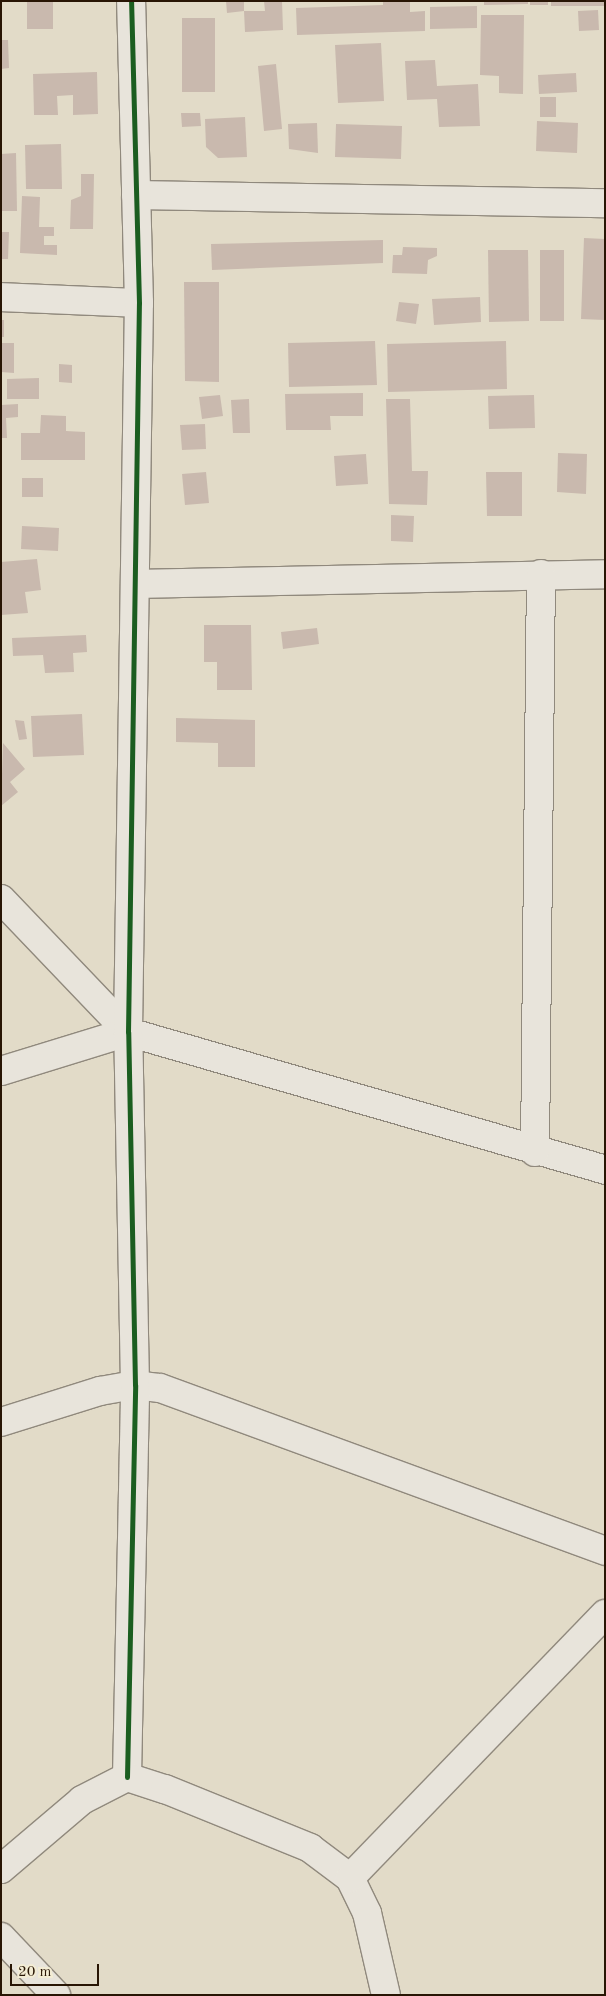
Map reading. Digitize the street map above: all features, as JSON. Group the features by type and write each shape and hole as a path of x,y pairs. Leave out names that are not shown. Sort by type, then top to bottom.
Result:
{"street":[{"path":"127,1776 135,1385 128,1032 139,303 131,1"},
{"path":"136,195 605,203"},
{"path":"1,297 139,303"},
{"path":"535,1152 541,574"},
{"path":"136,584 605,574"},
{"path":"1,899 128,1032 535,1152 605,1170"},
{"path":"1,1071 128,1032"},
{"path":"1,1422 100,1391 135,1385 160,1388 605,1551"},
{"path":"350,1878 605,1614"},
{"path":"1,1869 82,1800 127,1776 165,1788 310,1848 350,1878 367,1913 386,1995"},
{"path":"1,1938 56,1995"}],"building":[{"path":"27,1 53,1 53,29 27,29"},
{"path":"226,1 244,1 244,11 227,13"},
{"path":"264,1 282,1 283,30 245,32 244,11 265,11"},
{"path":"383,1 410,1 410,12 425,11 425,31 297,35 296,8 383,5"},
{"path":"484,1 528,1 528,4 484,5"},
{"path":"530,1 548,1 548,5 530,5"},
{"path":"551,1 605,1 605,6 551,6"},
{"path":"477,6 477,28 430,29 430,7"},
{"path":"598,10 599,30 579,31 578,11"},
{"path":"481,15 524,15 523,94 499,93 499,76 480,75"},
{"path":"182,18 215,18 215,92 182,92"},
{"path":"1,40 8,40 9,68 1,69"},
{"path":"381,43 384,101 338,103 335,45"},
{"path":"435,60 437,86 478,84 480,126 439,127 437,99 407,100 405,61"},
{"path":"276,64 282,129 264,131 258,66"},
{"path":"97,72 98,114 73,115 73,95 57,96 58,115 34,115 33,74"},
{"path":"576,73 577,92 539,94 538,75"},
{"path":"540,97 556,97 556,117 540,117"},
{"path":"181,113 200,113 201,126 182,127"},
{"path":"245,117 247,157 218,158 206,147 205,119"},
{"path":"537,121 578,123 577,153 536,151"},
{"path":"317,123 318,153 289,149 288,124"},
{"path":"336,124 402,126 401,159 335,157"},
{"path":"61,144 62,189 26,189 25,145"},
{"path":"16,153 17,211 1,211 1,154"},
{"path":"81,174 94,174 93,229 70,229 71,200 81,196"},
{"path":"22,196 40,197 39,227 54,227 54,236 44,236 44,245 57,245 57,255 20,253"},
{"path":"1,232 9,232 8,259 1,259"},
{"path":"584,238 605,239 605,320 581,319"},
{"path":"383,240 383,263 212,270 211,244"},
{"path":"403,247 437,248 437,256 428,260 427,274 392,273 393,255 402,255"},
{"path":"488,250 528,250 529,321 489,322"},
{"path":"540,250 564,250 564,321 540,321"},
{"path":"184,282 219,282 219,382 185,381"},
{"path":"480,297 481,322 434,325 432,299"},
{"path":"399,302 419,304 416,324 396,321"},
{"path":"1,320 4,320 4,337 1,337"},
{"path":"375,341 377,385 289,387 288,343"},
{"path":"506,341 507,389 388,392 387,344"},
{"path":"1,343 14,343 14,373 1,372"},
{"path":"59,364 72,365 72,383 59,382"},
{"path":"39,378 39,399 7,399 7,379"},
{"path":"363,393 363,416 330,416 331,430 286,430 285,394"},
{"path":"220,395 223,416 202,419 199,397"},
{"path":"534,395 535,428 489,429 488,396"},
{"path":"249,399 250,433 233,433 231,400"},
{"path":"386,399 410,399 412,471 428,471 427,505 389,504"},
{"path":"18,404 18,417 6,418 7,438 1,438 1,405"},
{"path":"41,415 66,416 66,431 85,432 85,460 21,460 21,433 40,433"},
{"path":"205,424 206,449 182,450 180,425"},
{"path":"558,453 587,454 586,494 557,492"},
{"path":"366,454 368,484 336,486 334,456"},
{"path":"206,472 209,503 185,505 182,474"},
{"path":"486,472 522,472 522,516 487,516"},
{"path":"22,478 43,478 43,497 22,497"},
{"path":"391,515 414,516 413,542 391,541"},
{"path":"22,526 59,528 58,551 21,549"},
{"path":"37,559 41,590 25,592 28,613 1,615 1,562"},
{"path":"204,625 251,625 252,690 217,690 217,662 204,662"},
{"path":"317,628 319,644 283,649 281,632"},
{"path":"86,635 87,652 73,653 74,672 45,673 43,655 13,656 12,638"},
{"path":"82,714 84,755 33,757 31,716"},
{"path":"176,718 255,720 255,767 218,767 218,743 176,742"},
{"path":"15,720 24,721 27,739 19,740"},
{"path":"3,743 25,769 10,782 18,792 1,806"}],"cycle path":[{"path":"127,1777 135,1385 128,1032 139,303 131,1"}]}
